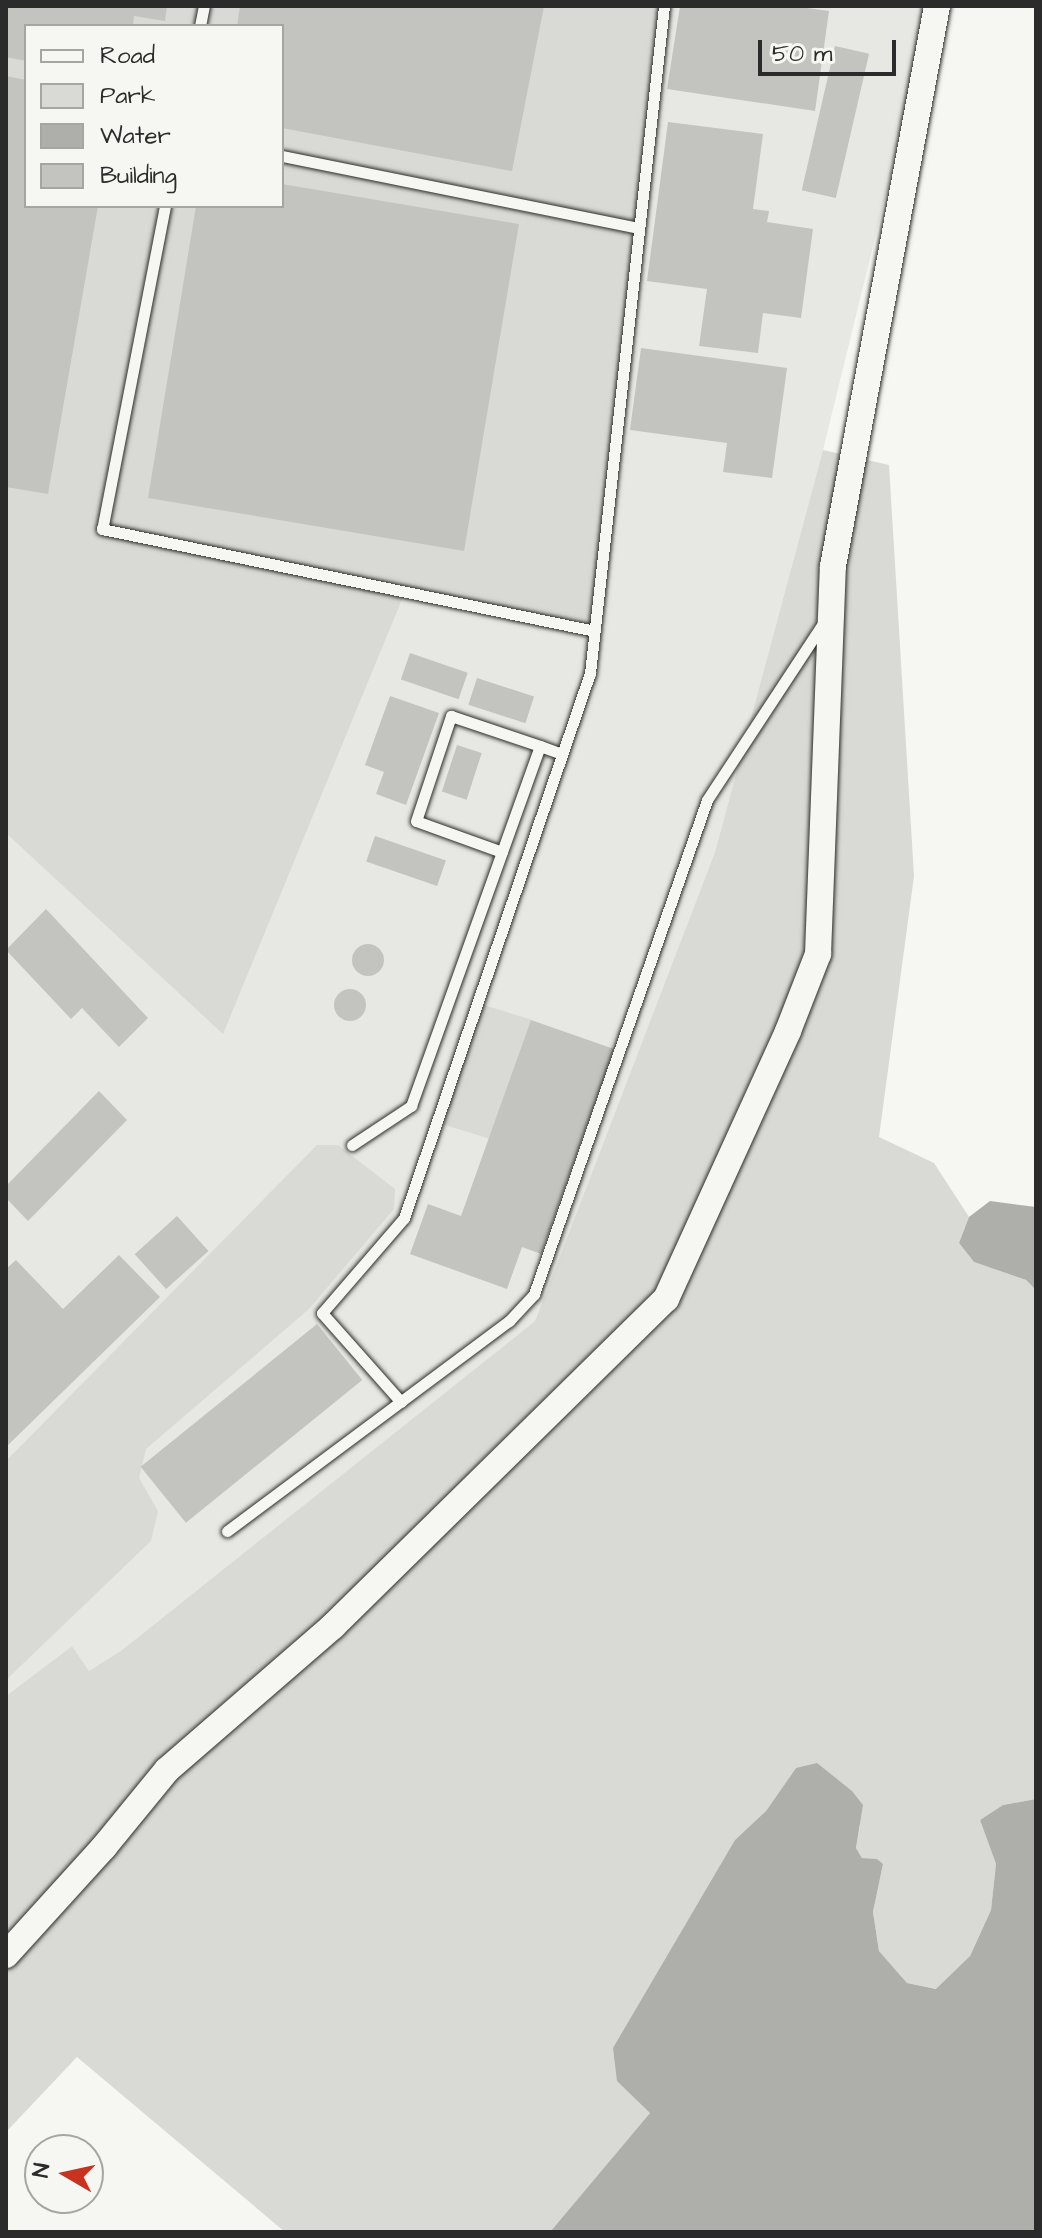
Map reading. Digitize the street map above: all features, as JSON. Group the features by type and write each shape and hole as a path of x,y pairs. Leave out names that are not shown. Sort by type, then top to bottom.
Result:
{"street":[{"path":"6,1955 104,1847 167,1770 333,1626 666,1299 788,1031 818,954 828,616 833,566 937,6"}],"lane":[{"path":"401,1402 322,1313 404,1218 590,673 664,6"},
{"path":"284,156 639,228"},
{"path":"165,208 102,529 595,631"},
{"path":"227,1531 509,1321 534,1294 707,800 828,616"},
{"path":"502,852 416,821 451,716 562,754"},
{"path":"352,1145 411,1106 540,746"}],"shaded area":[{"path":"6,6 932,6 823,450 715,852 535,1321 122,1650 89,1671 72,1646 6,1696"}],"green space":[{"path":"6,6 664,6 595,631 405,592 223,1034 6,833"},
{"path":"823,450 889,465 914,876 879,1137 934,1163 969,1217 959,1243 974,1262 1026,1280 1036,1290 1036,1799 1003,1805 980,1820 996,1864 991,1910 970,1956 937,1989 907,1983 879,1951 873,1912 883,1864 876,1859 862,1858 856,1848 860,1825 796,1768 766,1811 735,1840 650,2113 550,2232 285,2232 77,2057 6,2132 6,1696 72,1646 89,1671 122,1650 535,1321 715,852"},
{"path":"477,1003 532,1020 495,1140 440,1123"},
{"path":"317,1145 338,1145 395,1189 394,1209 309,1309 146,1449 139,1478 158,1511 151,1541 6,1680 6,1461"}],"water":[{"path":"990,1201 1036,1207 1036,1290 1026,1280 974,1262 959,1243 969,1217"},
{"path":"817,1763 852,1791 863,1805 856,1848 862,1858 877,1859 883,1864 873,1912 879,1951 907,1983 936,1989 970,1956 991,1910 996,1864 980,1820 1003,1805 1036,1799 1036,2232 550,2232 650,2113 617,2081 613,2048 735,1840 766,1811 796,1768"}],"building":[{"path":"6,6 167,6 165,21 134,16 133,24 24,24 24,61 6,57"},
{"path":"240,6 544,6 512,171 284,128 284,24 237,24"},
{"path":"680,6 792,6 829,11 815,111 667,89"},
{"path":"835,46 869,54 836,198 802,190"},
{"path":"6,76 24,80 24,208 98,208 48,494 6,487"},
{"path":"668,122 763,134 753,209 769,211 767,222 813,229 801,318 763,313 758,353 699,346 707,289 647,281"},
{"path":"284,184 519,224 464,551 148,498 196,208 284,208"},
{"path":"641,348 787,368 772,478 723,472 727,443 630,430"},
{"path":"410,653 468,673 459,699 401,679"},
{"path":"477,678 534,697 525,723 468,705"},
{"path":"390,696 439,713 406,805 376,794 384,772 365,765"},
{"path":"457,745 482,753 467,800 442,792"},
{"path":"375,836 446,860 437,886 366,862"},
{"path":"46,909 148,1018 119,1047 82,1008 71,1019 6,950"},
{"path":"368,944 379,949 384,960 379,971 368,976 357,971 352,960 357,949"},
{"path":"350,989 361,994 366,1005 361,1016 350,1021 339,1016 334,1005 339,994"},
{"path":"531,1020 614,1049 541,1254 522,1247 507,1289 410,1254 428,1204 461,1216"},
{"path":"99,1091 127,1120 28,1221 6,1198 6,1186"},
{"path":"177,1216 208,1251 166,1289 135,1254"},
{"path":"119,1255 160,1297 6,1447 6,1269 16,1260 63,1309"},
{"path":"317,1324 362,1380 186,1523 141,1467"}]}
